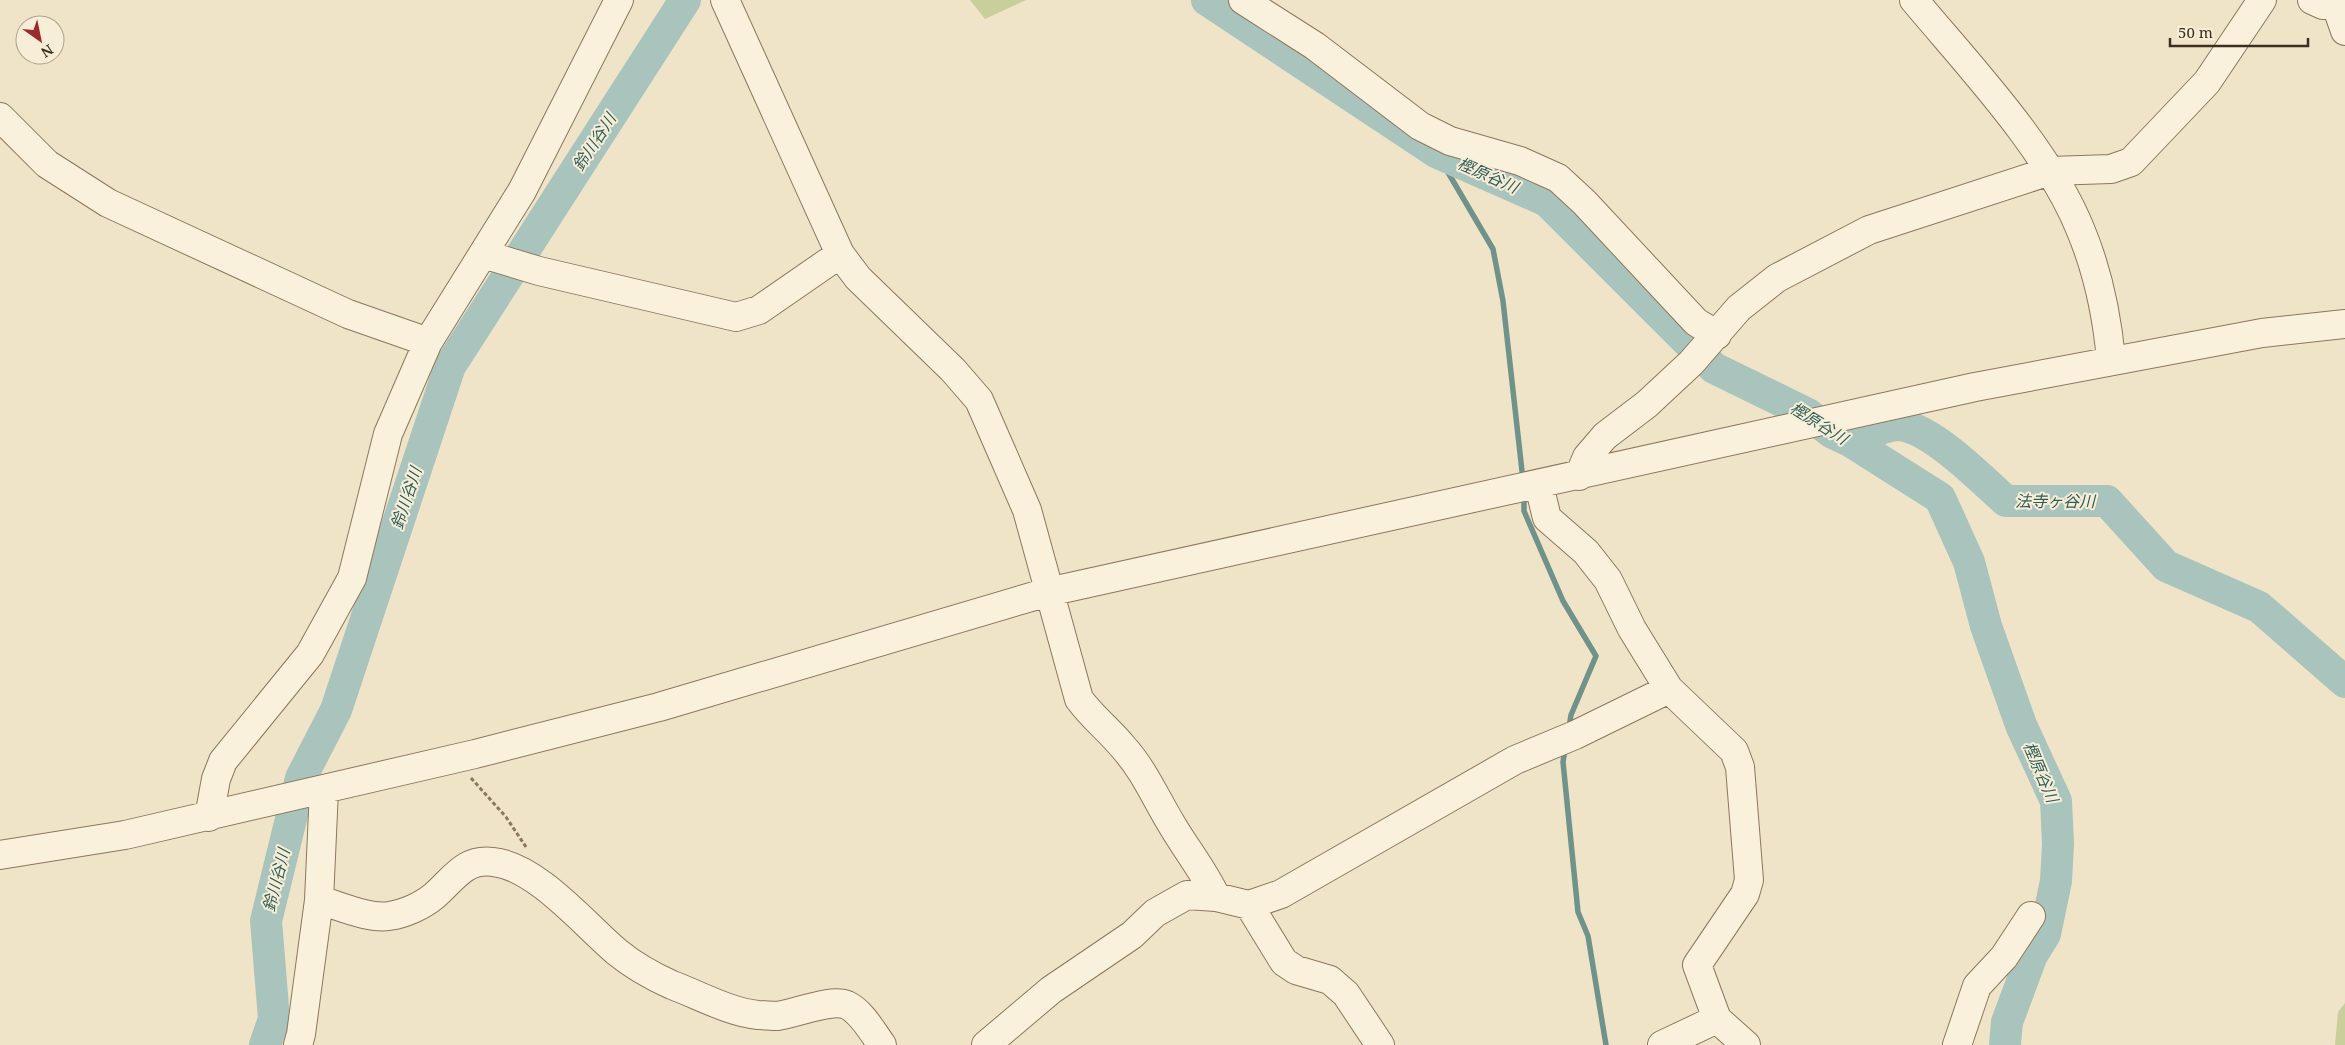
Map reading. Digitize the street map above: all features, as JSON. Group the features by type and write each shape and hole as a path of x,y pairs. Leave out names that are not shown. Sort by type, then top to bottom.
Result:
{"street":[{"path":"209,817 216,779 223,761 310,654 352,578 388,434 428,342 490,256 620,0"},
{"path":"726,0 840,254 858,278 953,370 979,400 1027,510 1048,592 1079,699 1089,713 1124,747 1140,770 1188,853 1207,877 1216,897"},
{"path":"1243,0 1315,46 1420,126 1450,141 1520,161 1558,178 1584,202 1696,322 1714,338"},
{"path":"1914,0 2005,110 2050,171 2080,228 2095,270 2108,323 2111,360"},
{"path":"1578,476 1587,457 1605,436 1647,404 1691,363 1739,308 1777,278 1869,230 2050,171 2111,169 2131,162 2207,82 2262,0"},
{"path":"2331,3 2345,31"},
{"path":"0,117 46,164 108,203 348,314 428,342"},
{"path":"490,256 539,271 736,317 759,310 840,254"},
{"path":"0,855 125,835 263,805 453,759 659,706 1048,592 1529,487 1975,386 2262,333 2345,324"},
{"path":"1529,487 1547,518 1586,552 1608,580 1632,629 1668,689 1734,751 1740,767 1748,880 1745,894 1697,965 1716,1019 1746,1045"},
{"path":"986,1045 1051,990 1132,935 1155,913 1187,894 1216,897 1249,905 1281,894 1515,760 1568,738 1668,689"},
{"path":"298,1045 302,1034 319,900 319,791"},
{"path":"319,900 368,914 388,916 418,907 434,896 452,877 475,862 494,862 514,868 548,889 619,954 650,976 737,1010 756,1015 777,1016 838,1003 848,1005 860,1016 882,1045"},
{"path":"1249,905 1284,962 1296,970 1330,980 1346,994 1380,1045"},
{"path":"1957,1045 1977,986 2004,957 2031,916"},
{"path":"1662,1045 1716,1019"}],"path":[{"path":"453,759 506,817 529,852"}],"green space":[{"path":"970,0 1026,0 985,19"},
{"path":"2345,1003 2345,1045 2335,1045 2338,1012"}],"waterway":[{"name":"鈴川谷川","path":"265,1045 274,1019 266,921 301,778 336,710 450,366 685,0"},
{"name":"樫原谷川","path":"1207,0 1436,152 1547,201 1714,368 1808,414 1831,432 1850,441 1940,498 1969,562 1986,626 2021,725 2056,801 2058,844 2056,881 2045,934 2032,955 2007,1022 2005,1045"},
{"path":"1436,152 1493,249 1503,301 1523,480"},
{"name":"法寺ヶ谷川","path":"1850,441 1891,426 1910,427 1924,434 1954,455 2006,501 2107,501 2166,566 2259,607 2345,682"},
{"path":"1524,495 1524,511 1563,601 1596,656 1571,715 1569,728"},
{"path":"1565,749 1563,762 1578,912 1588,936 1606,1045"}]}
